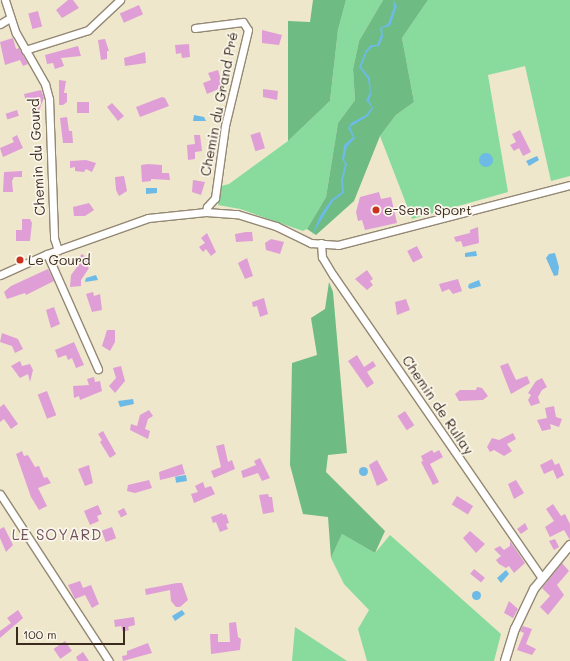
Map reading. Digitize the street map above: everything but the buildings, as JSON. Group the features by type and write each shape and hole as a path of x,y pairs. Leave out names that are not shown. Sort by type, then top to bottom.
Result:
{"street":[{"name":"Chemin du Gourd","path":"5,0 10,18 25,50 45,84 49,100 54,238 58,250"},
{"path":"25,50 88,30 120,0"},
{"path":"0,24 10,18"},
{"name":"Chemin du Grand Pré","path":"195,28 243,22 248,30 224,126 215,198 207,207 206,212"},
{"path":"0,275 47,254 148,218 206,212 237,214 276,226 312,243 338,244 570,185"},
{"name":"Chemin de Rullay","path":"321,244 322,256 333,275 542,578"},
{"path":"47,254 98,369"},
{"path":"0,494 109,661"},
{"path":"505,661 515,629 542,578 570,545"}],"green space":[{"path":"313,0 346,0 338,30 330,101 288,141 288,21 310,22"},
{"path":"346,0 383,0 359,41 353,69 355,100 338,123 326,197 307,229 303,231 240,209 218,205 221,186 229,184 288,141 330,101 338,30"},
{"path":"383,0 428,0 402,38 414,102 396,115 380,136 354,201 316,235 307,229 326,197 338,123 355,100 353,69 359,41"},
{"path":"428,0 570,0 570,176 551,181 525,66 488,75 508,192 412,219 380,136 396,115 414,102 402,38"},
{"path":"329,282 333,292 347,453 328,455 326,472 385,531 375,553 342,534 331,558 328,517 303,514 290,465 292,363 317,355 311,318 325,309"},
{"path":"342,534 375,553 390,535 501,634 494,661 367,661 358,629 369,610 344,584 331,558"},
{"path":"295,627 347,661 292,661"}],"water":[{"path":"393,0 397,6 390,26 382,28 383,37 379,46 372,47 367,52 361,67 370,78 371,95 369,100 373,108 368,116 350,127 355,138 347,147 344,160 347,164 343,180 344,193 333,201 312,235 320,216 331,200 342,192 341,180 345,164 342,159 344,145 353,137 348,128 351,123 366,115 372,107 366,100 370,93 368,79 359,67 366,50 371,45 377,45 381,35 380,28 388,24 394,7"},
{"path":"194,115 204,117 206,121 193,121"},
{"path":"486,153 491,155 493,160 491,165 486,167 481,165 479,160 481,155"},
{"path":"537,156 539,160 529,166 526,161"},
{"path":"146,188 157,188 157,193 146,194"},
{"path":"476,251 477,256 465,257 465,253"},
{"path":"555,253 559,267 558,275 554,276 546,258 549,254"},
{"path":"96,275 98,280 85,282 86,278"},
{"path":"479,280 481,286 470,289 468,287 469,284"},
{"path":"133,399 134,404 120,407 118,401"},
{"path":"361,467 365,467 367,471 365,475 361,475 359,473 359,469"},
{"path":"186,475 187,481 176,483 175,477"},
{"path":"506,570 509,574 501,583 497,578"},
{"path":"474,591 478,591 480,595 478,599 474,599 472,597 472,593"},
{"path":"182,610 185,614 175,621 172,616"}],"place":[{"name":"e-Sens Sport","path":"376,210"},
{"name":"Le Gourd","path":"20,260"}],"district":[{"name":"LE SOYARD","path":"57,535"}]}
